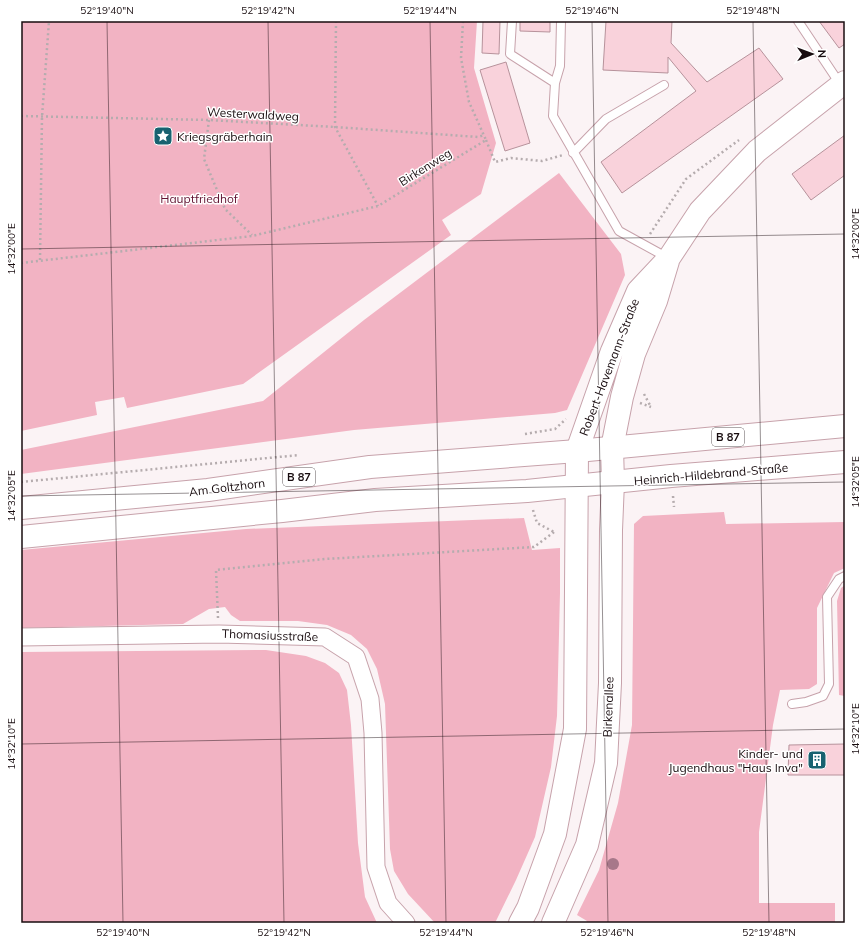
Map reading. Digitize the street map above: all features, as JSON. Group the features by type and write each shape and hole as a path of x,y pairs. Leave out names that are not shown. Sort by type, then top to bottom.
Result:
{"main road":[{"name":"Robert-Havemann-Straße","path":"578,487 577,452 612,351 638,291 669,258 700,211 757,151 843,83"},
{"name":"Robert-Havemann-Straße","path":"613,482 612,448 622,397 634,354 656,301 669,258"},
{"name":"B 87","path":"577,452 845,426"},
{"name":"Am Goltzhorn","path":"21,508 208,490 370,467 577,452"},
{"name":"Heinrich-Hildebrand-Straße","path":"578,487 613,482 845,462"},
{"name":"Birkenallee","path":"553,923 587,844 606,763 610,683 611,530 613,482"},
{"path":"21,537 282,511 375,500 578,487 575,729 555,834 528,908 520,923"}],"street":[{"name":"Thomasiusstraße","path":"21,637 219,634 325,637 356,657 370,699 373,733 376,867 388,904 406,923"}],"lane":[{"path":"512,21 510,54 555,83"},
{"path":"561,21 560,66 555,83 553,116 619,231 669,258"},
{"path":"798,21 843,83"},
{"path":"573,153 606,119 664,85"},
{"path":"792,704 806,702 823,696 829,684 828,597 839,579 845,576"}],"path":[{"path":"40,260 42,117 50,21"},
{"path":"336,21 334,127 378,206"},
{"path":"463,21 461,58 468,102 495,162 511,158 542,161 573,153"},
{"name":"Westerwaldweg","path":"21,116 209,120 478,137 484,135"},
{"path":"209,120 204,159 224,209 252,236"},
{"name":"Birkenweg","path":"21,263 252,236 378,206 486,140"},
{"path":"642,392 651,407"},
{"path":"518,434 554,429 571,415"},
{"path":"21,482 305,455"},
{"path":"219,634 216,570 325,559 534,547 554,532"}],"green space":[{"name":"Hauptfriedhof","path":"21,21 477,21 474,68 496,143 481,194 442,220 451,235 243,384 127,408 124,397 95,402 97,415 21,431"},
{"path":"559,173 621,254 625,275 567,410 555,413 354,430 21,474 21,450 263,401 364,320"},
{"path":"724,512 726,524 845,522 845,568 834,573 817,608 817,684 809,689 780,690 773,725 759,832 759,903 835,903 835,923 586,923 587,921 577,915 599,870 618,803 632,725 634,524 643,516"},
{"path":"524,518 532,550 560,548 557,716 551,767 535,837 495,923 435,923 408,894 394,871 390,849 385,704 377,669 367,649 351,635 327,625 298,621 240,621 231,615 225,607 209,609 183,624 21,628 21,550 246,529"},
{"path":"845,585 845,696 839,695 837,601 841,588"},
{"path":"266,650 306,656 325,663 339,673 347,690 351,725 358,843 365,897 377,923 21,923 21,652"}],"building":[{"path":"483,21 500,21 499,54 482,53"},
{"path":"520,21 550,21 550,32 520,31"},
{"path":"606,21 672,21 671,43 707,82 759,48 783,79 622,193 601,162 696,91 668,57 668,73 603,70"},
{"path":"819,21 845,21 845,44 839,48"},
{"path":"506,62 530,143 505,151 480,70"},
{"path":"845,135 845,175 811,200 792,174"},
{"name":"Kinder- und Jugendhaus \"Haus Inva\"","path":"845,744 845,775 788,775 789,745"}],"place":[{"name":"Kriegsgräberhain","path":"163,136"},
{"name":"Kinder- und Jugendhaus \"Haus Inva\"","path":"817,760"}]}
